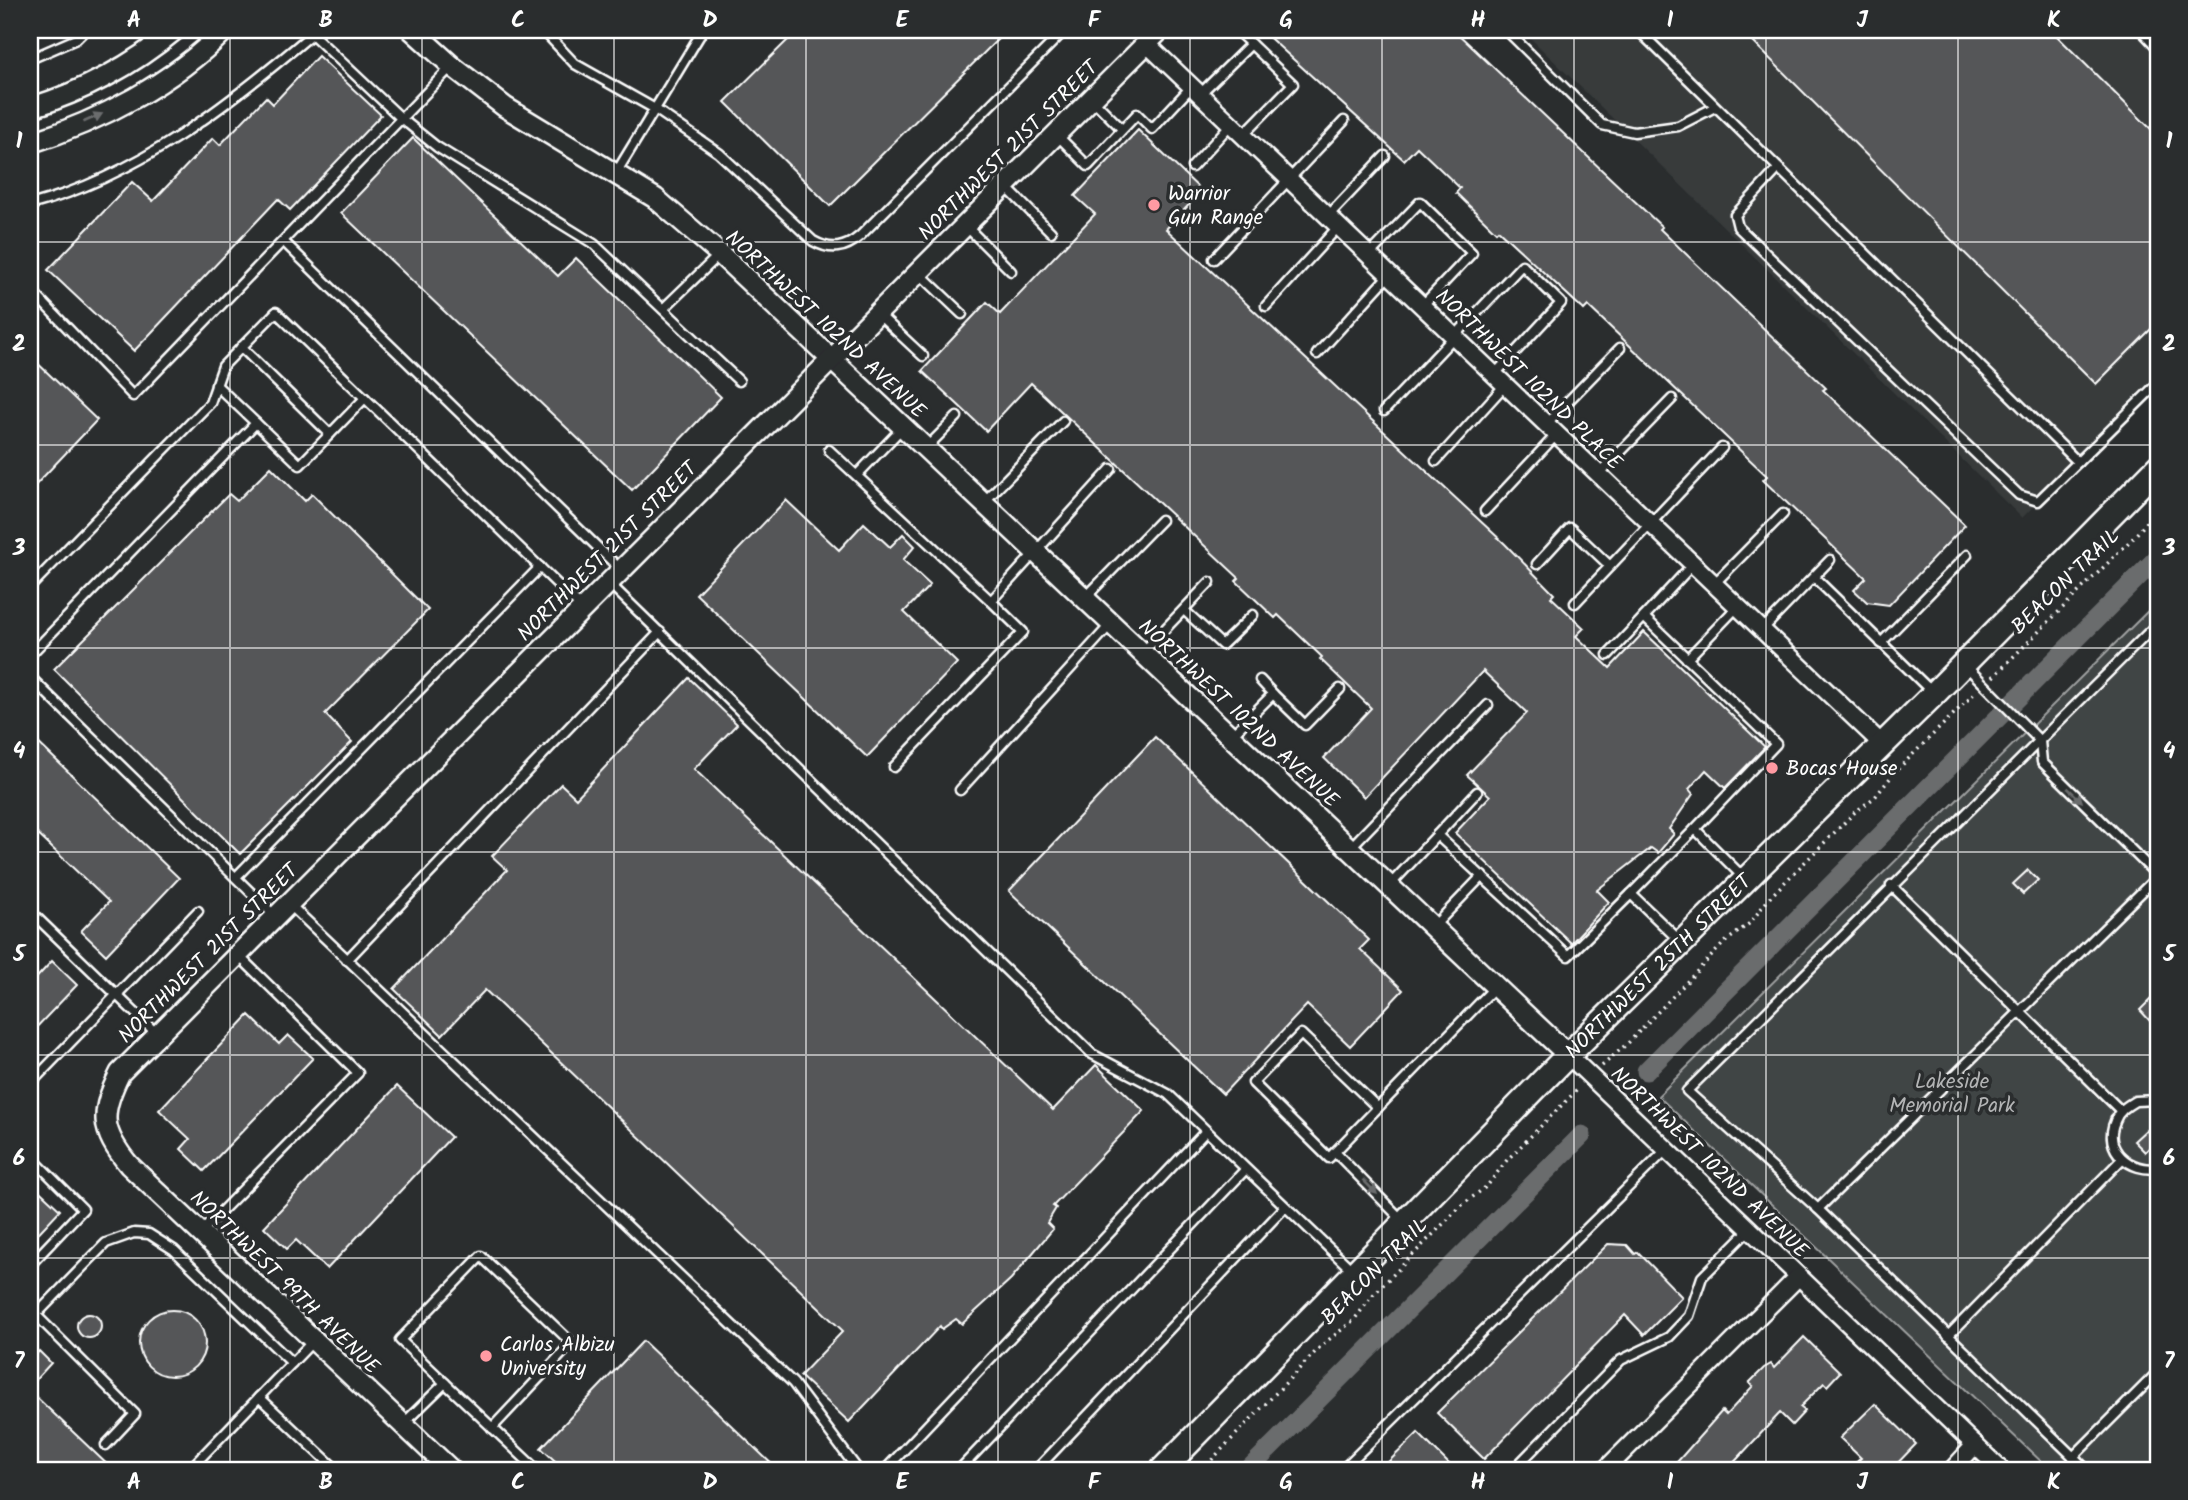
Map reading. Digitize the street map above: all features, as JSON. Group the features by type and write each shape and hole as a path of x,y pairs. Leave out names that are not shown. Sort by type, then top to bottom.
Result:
{"main road":[{"name":"NORTHWEST 25TH STREET","path":"1162,1470 1568,1055 1934,694 2158,467"}],"street":[{"path":"30,108 54,101 112,73 175,30"},
{"path":"30,143 79,124 139,94 193,57 225,30"},
{"name":"NORTHWEST 102ND AVENUE","path":"412,30 452,66 505,107 655,198 720,254 1568,1055 1665,1151 2001,1470"},
{"name":"NORTHWEST 102ND PLACE","path":"1153,36 1196,90 1237,130 1882,745"},
{"name":"NORTHWEST 21ST STREET","path":"104,1115 107,1099 120,1073 1153,36"},
{"name":"NORTHWEST 99TH AVENUE","path":"104,1115 114,1147 200,1233 451,1470"},
{"path":"1605,1470 1798,1277"},
{"path":"1952,1470 1975,1445"}],"lane":[{"path":"30,59 76,39 85,30"},
{"path":"543,30 576,64 654,109 719,153 813,241 832,248 842,247 860,236 1065,30"},
{"path":"616,173 703,30"},
{"path":"1192,167 1293,84 1236,30"},
{"path":"1506,30 1602,125 1634,132 1678,125 1715,107"},
{"path":"1638,30 2078,462"},
{"path":"2141,30 2158,47"},
{"path":"30,205 67,195 154,152 229,104 312,34 402,119 437,148 594,244 739,381"},
{"path":"1056,134 1088,166 1137,114 1152,129 1251,44"},
{"path":"30,289 133,396 452,66"},
{"path":"1091,99 1122,129"},
{"path":"1214,260 1345,121"},
{"path":"1266,306 1385,156"},
{"path":"1778,169 1740,206 1735,215 1738,227 2019,495 2038,500 2158,383"},
{"path":"1004,185 1051,232"},
{"path":"1369,255 1420,202 1472,253 1422,306"},
{"path":"965,225 1011,271"},
{"path":"284,242 614,576 660,632 1092,1054 1168,1094 1355,1273"},
{"path":"663,309 720,254"},
{"path":"1384,411 1522,265 1562,303 1436,461"},
{"path":"918,272 962,314"},
{"path":"1317,354 1389,275"},
{"path":"30,587 210,403 223,366 276,312 583,608"},
{"path":"877,313 923,356"},
{"path":"241,347 330,434"},
{"path":"1485,510 1620,348"},
{"path":"216,385 300,465 365,398"},
{"path":"1599,474 1672,399"},
{"path":"925,449 957,417"},
{"path":"983,503 1063,421"},
{"path":"30,655 256,424"},
{"path":"857,475 903,427"},
{"path":"1575,603 1722,448"},
{"path":"829,450 1023,632 894,768"},
{"path":"991,601 1111,469"},
{"path":"1714,584 1783,514"},
{"path":"1084,598 1161,520"},
{"path":"1537,564 1570,528 1610,566"},
{"path":"1881,643 1967,555"},
{"path":"1762,631 1830,559"},
{"path":"1608,655 1693,564"},
{"path":"236,877 540,567"},
{"path":"1814,577 1934,694"},
{"path":"1142,653 1210,583"},
{"path":"1687,659 1737,607"},
{"path":"1184,610 1222,645 1253,615"},
{"path":"1437,835 1568,956 1695,830 1776,744 1644,617"},
{"path":"2087,1470 1818,1209 1687,1091 1891,885 2158,623"},
{"path":"960,790 1111,624"},
{"path":"347,960 660,632"},
{"path":"1818,1209 2158,876 2042,762 2040,741 1964,664"},
{"path":"30,677 236,877 347,960 793,1383 858,1470"},
{"path":"1260,680 1305,725 1340,689"},
{"path":"1230,737 1273,694"},
{"path":"1349,849 1488,705"},
{"path":"1389,886 1477,792"},
{"path":"1695,830 1746,880"},
{"path":"1433,928 1482,876"},
{"path":"1891,885 2121,1111"},
{"path":"1631,894 1682,943"},
{"path":"30,911 158,1035"},
{"path":"30,1084 198,911"},
{"path":"200,1233 358,1073 238,955"},
{"path":"1378,1108 1301,1034 1253,1083 1329,1158 1378,1108 1495,987"},
{"path":"2158,1100 2148,1098 2135,1101 2121,1111 2112,1133 2114,1147 2122,1159 2133,1167 2158,1168"},
{"path":"885,1470 1206,1131"},
{"path":"1342,1470 1665,1151"},
{"path":"1335,1152 1405,1223"},
{"path":"30,1156 83,1209 30,1265"},
{"path":"1948,1336 2122,1159"},
{"path":"959,1470 1245,1170"},
{"path":"1036,1470 1285,1207"},
{"path":"1513,1470 1621,1360 1669,1337 1689,1316 1702,1277 1749,1230"},
{"path":"106,1445 135,1414 33,1318 106,1243 134,1233 149,1234 174,1250 292,1363"},
{"path":"492,1428 572,1343 481,1256 400,1340 492,1428 537,1470"},
{"path":"189,1470 314,1340"},
{"path":"2073,1457 2158,1372"},
{"path":"402,1424 445,1383"},
{"path":"259,1397 337,1470"}],"path":[{"name":"BEACON TRAIL","path":"1994,676 2133,538 2158,509"},
{"path":"1607,1061 1629,1042 1724,943 1750,923 1770,896 1854,813 1875,797 1895,772 1975,692"},
{"name":"BEACON TRAIL","path":"1202,1470 1321,1345 1354,1320 1373,1295 1461,1206 1487,1186 1507,1160 1570,1097"}],"shaded area":[{"path":"1522,30 2158,30 2158,379 2022,518"}],"green space":[{"name":"Lakeside Memorial Park","path":"2158,601 2158,1470 2050,1470 1658,1096"}],"building":[{"path":"798,30 1007,30 830,206 725,102"},
{"path":"1261,30 1454,30 1662,227 1660,229 1826,388 1823,390 1965,525 1889,605 1867,602 1854,590 1866,578 1763,480 1767,476 1588,306 1584,310 1498,230 1496,232 1456,193 1460,188 1417,147 1404,160"},
{"path":"1741,30 2051,30 2158,136 2158,322 2096,384"},
{"path":"318,56 381,115 290,210 278,199 134,351 48,270 132,182 153,201 213,138 220,145 266,97 273,104"},
{"path":"1138,130 1202,191 1166,229 1505,544 1554,594 1551,597 1584,628 1576,636 1610,668 1644,632 1765,747 1725,788 1706,770 1689,789 1693,794 1669,829 1674,834 1658,853 1651,848 1597,890 1609,902 1571,943 1455,833 1490,796 1467,775 1527,713 1483,671 1364,797 1324,758 1371,708 1320,659 1322,657 1278,615 1275,618 1236,581 1239,578 1031,383 986,431 922,371 987,302 1000,314 1095,214 1075,196"},
{"path":"413,138 558,276 576,258 721,397 632,490 341,213"},
{"path":"30,356 97,420 30,491"},
{"path":"271,467 305,501 312,494 428,610 325,714 352,742 240,854 54,669 229,494 237,501"},
{"path":"786,500 839,550 864,523 890,547 903,534 915,546 903,560 930,585 904,612 957,663 867,757 696,594"},
{"path":"689,678 737,724 694,769 1053,1110 1096,1065 1144,1111 1053,1206 1056,1208 1047,1223 1053,1229 1011,1279 962,1324 956,1319 942,1329 940,1326 849,1422 800,1376 843,1331 485,990 442,1035 394,989 507,870 492,856 561,784 576,798"},
{"path":"30,735 179,878 106,955 81,931 109,902 30,827"},
{"path":"1155,737 1369,940 1360,949 1403,990 1350,1046 1307,1005 1223,1094 1009,891"},
{"path":"2028,870 2038,880 2023,894 2013,884"},
{"path":"52,961 77,985 30,1034 30,985"},
{"path":"2158,992 2158,1013 2150,1021 2140,1010"},
{"path":"249,1015 279,1044 288,1035 313,1058 204,1171 181,1149 190,1139 159,1110"},
{"path":"397,1086 451,1137 327,1269 296,1240 287,1249 264,1227"},
{"path":"2146,1130 2156,1141 2145,1152 2134,1141"},
{"path":"30,1182 60,1210 30,1242"},
{"path":"1608,1244 1627,1245 1635,1254 1638,1252 1682,1297 1644,1335 1625,1315 1484,1459 1437,1413"},
{"path":"165,1310 179,1310 191,1315 200,1324 205,1343 203,1356 196,1367 179,1376 165,1376 153,1371 144,1362 139,1350 139,1336 144,1324 153,1315"},
{"path":"89,1314 98,1317 101,1326 98,1335 89,1338 80,1335 77,1326 80,1317"},
{"path":"1804,1337 1840,1372 1827,1386 1824,1383 1800,1407 1805,1411 1792,1425 1780,1413 1727,1470 1670,1470 1722,1411 1726,1415 1753,1386 1749,1383 1764,1368 1771,1364 1774,1368"},
{"path":"643,1341 778,1470 565,1470 541,1448"},
{"path":"39,1351 51,1363 30,1386 30,1361"},
{"path":"30,1391 113,1470 30,1470"},
{"path":"1875,1404 1916,1444 1891,1470 1848,1470 1861,1458 1840,1438"},
{"path":"1418,1433 1455,1470 1380,1470"}],"waterway":[{"path":"1646,1071 2158,557"},
{"path":"1248,1470 1582,1135"}],"place":[{"name":"Warrior Gun Range","path":"1154,205"},
{"name":"Bocas House","path":"1772,768"},
{"name":"Carlos Albizu University","path":"486,1356"}]}
